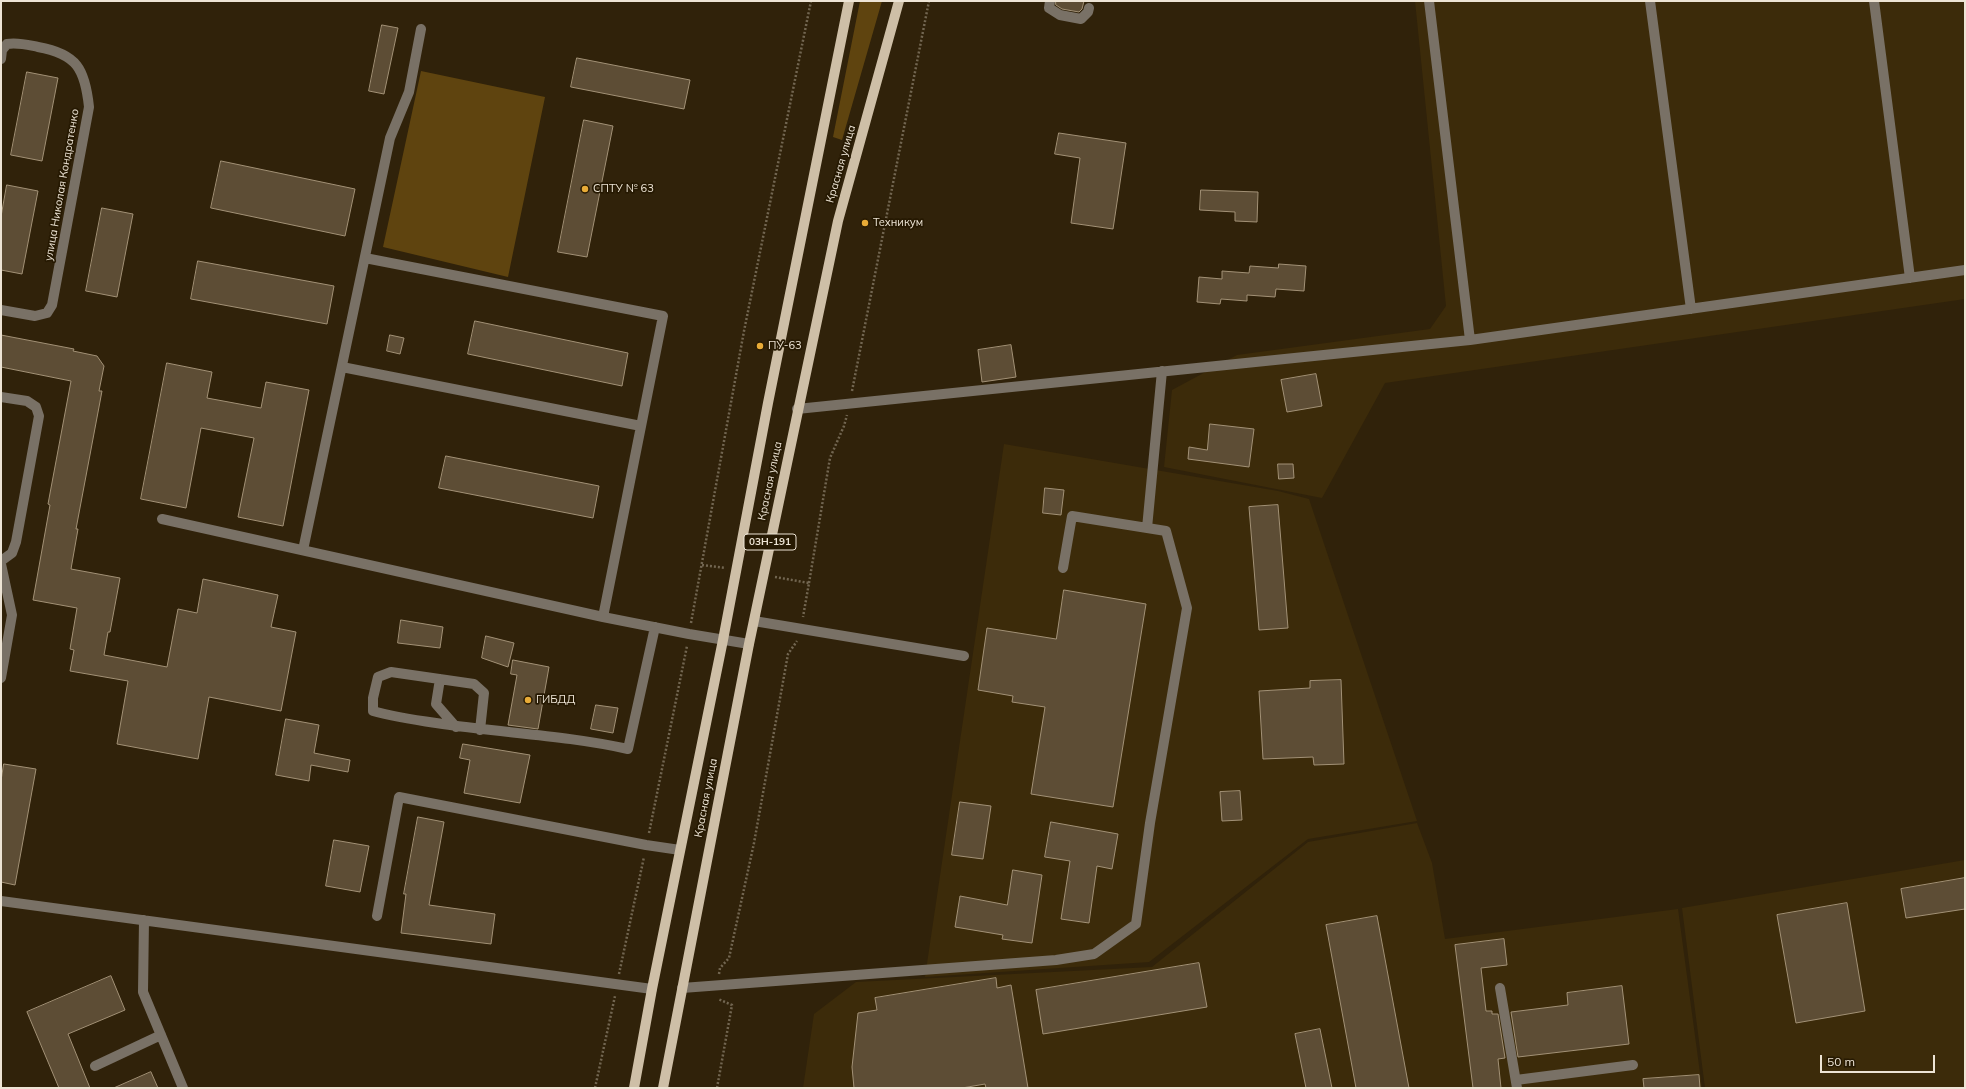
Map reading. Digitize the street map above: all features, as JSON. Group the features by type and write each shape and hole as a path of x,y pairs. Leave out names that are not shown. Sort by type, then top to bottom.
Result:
{"main road":[{"name":"Красная улица","path":"634,1088 652,988 723,640 768,403 849,1"},
{"name":"Красная улица","path":"663,1088 749,644 797,409 838,221 899,1"}],"street":[{"path":"1050,1 1049,8 1060,15 1081,19 1088,12 1089,8"},
{"path":"1429,1 1470,340"},
{"path":"1650,1 1691,309"},
{"path":"1874,1 1910,278"},
{"path":"303,550 390,138 409,92 420,29"},
{"name":"улица Николая Кондратенко","path":"1,59 2,50 7,44 21,44 56,50 64,55 82,72 87,89 89,106 52,305 47,313 35,316 1,310"},
{"path":"365,258 663,316 603,617"},
{"path":"797,409 1470,340 1965,270"},
{"path":"342,367 641,426"},
{"path":"1147,528 1162,371"},
{"path":"1,396 28,401 36,407 39,416 16,542 12,552 1,561"},
{"path":"682,988 1056,960 1094,954 1136,924 1150,823 1187,608 1166,532 1072,516 1063,568"},
{"path":"162,519 603,617 749,644"},
{"path":"1,564 5,598 12,615 1,678"},
{"path":"754,621 964,656"},
{"path":"480,730 484,693 474,684 391,672 378,676 373,698 373,711 389,716 456,727 480,730 557,738 628,749 655,627"},
{"path":"440,679 436,704 456,727"},
{"path":"377,916 399,797 646,845 680,850"},
{"path":"1,901 652,988"},
{"path":"144,920 143,992 183,1088"},
{"path":"1500,988 1517,1084 1633,1065"},
{"path":"95,1066 161,1035"}],"path":[{"path":"595,1088 689,634 744,331 811,1"},
{"path":"716,1088 732,1005 715,997 720,968 729,958 752,850 788,654 799,639 830,458 844,426 849,404 930,1"},
{"path":"702,564 736,570"},
{"path":"763,574 809,583"}],"shaded area":[{"path":"860,1 882,1 842,140 833,137"},
{"path":"1415,1 1965,1 1965,299 1385,383 1322,498 1164,467 1172,390 1237,355 1430,329 1446,306"},
{"path":"421,71 545,97 508,277 383,247"},
{"path":"1004,444 1278,491 1309,499 1417,821 1308,839 1149,962 925,977"},
{"path":"1417,823 1432,863 1445,939 1678,909 1702,1088 803,1088 814,1014 856,982 1152,967 1308,842"},
{"path":"1965,860 1965,1088 1705,1088 1682,908"}],"building":[{"path":"1056,1 1084,1 1082,9 1079,12 1062,9 1056,5"},
{"path":"382,25 398,28 384,94 369,91"},
{"path":"577,58 690,80 684,109 571,87"},
{"path":"27,72 58,78 42,161 11,155"},
{"name":"СПТУ № 63","path":"584,120 613,126 587,257 558,252"},
{"path":"1059,133 1126,143 1113,229 1071,223 1080,158 1055,154"},
{"path":"221,161 355,189 345,236 211,208"},
{"path":"7,185 38,191 22,274 1,270 1,217"},
{"path":"1201,190 1258,192 1257,222 1235,221 1235,212 1200,210"},
{"path":"102,208 133,214 117,297 86,291"},
{"path":"198,261 334,286 327,324 191,299"},
{"path":"1279,264 1306,266 1304,291 1276,289 1275,297 1247,295 1247,301 1221,299 1220,304 1197,302 1199,277 1222,279 1222,271 1249,273 1250,266 1278,268"},
{"path":"475,321 628,353 622,386 468,354"},
{"path":"1,335 74,349 73,351 97,356 104,366 99,391 102,391 76,529 78,529 71,569 120,578 104,655 167,667 178,609 197,613 203,579 278,595 271,627 296,632 281,711 209,697 198,759 117,744 128,681 70,671 74,650 70,649 77,608 33,600 50,505 48,504 71,381 1,367"},
{"path":"390,335 404,338 400,354 387,351"},
{"path":"1011,345 1016,377 982,382 978,350"},
{"path":"167,363 212,372 207,398 261,408 266,382 309,390 283,526 238,517 254,438 201,428 186,508 141,499"},
{"path":"1316,374 1322,406 1287,412 1281,380"},
{"path":"1210,424 1254,429 1249,467 1188,459 1189,447 1207,450"},
{"path":"446,456 599,486 593,518 439,488"},
{"path":"1278,464 1293,464 1294,478 1279,479"},
{"path":"1045,488 1064,490 1061,515 1043,513"},
{"path":"1278,505 1288,628 1259,630 1249,507"},
{"path":"1064,590 1146,604 1113,807 1031,794 1045,707 1012,702 1013,696 978,690 987,628 1056,639"},
{"path":"401,620 443,627 440,648 398,643"},
{"path":"486,636 514,643 508,667 482,658"},
{"name":"ГИБДД","path":"513,660 549,667 538,729 508,725 517,675 511,674"},
{"path":"1341,680 1344,764 1314,765 1313,757 1263,759 1259,691 1310,688 1310,681"},
{"path":"596,705 618,708 613,733 591,729"},
{"path":"286,719 319,725 314,753 350,760 348,772 311,765 309,781 276,775"},
{"path":"463,744 530,755 520,803 464,793 470,760 460,758"},
{"path":"4,764 36,769 15,885 1,882 1,781"},
{"path":"1240,791 1242,820 1222,821 1220,792"},
{"path":"960,802 991,806 983,859 952,855"},
{"path":"418,817 444,822 429,905 495,914 491,944 401,933 406,894 404,894"},
{"path":"1051,822 1118,834 1112,869 1097,866 1089,923 1061,919 1070,861 1045,857"},
{"path":"334,840 369,846 360,892 326,886"},
{"path":"1013,870 1042,875 1032,943 1002,939 1003,935 955,927 960,896 1007,905"},
{"path":"1965,878 1965,909 1906,918 1901,889"},
{"path":"1847,903 1865,1011 1796,1023 1777,915"},
{"path":"1377,916 1409,1088 1356,1088 1326,925"},
{"path":"1504,939 1507,965 1481,968 1486,1011 1492,1011 1492,1014 1498,1014 1505,1058 1498,1059 1501,1088 1473,1088 1455,945"},
{"path":"1199,963 1207,1007 1043,1034 1036,990"},
{"path":"111,976 125,1010 68,1034 90,1088 59,1088 27,1012"},
{"path":"996,978 997,988 1011,985 1028,1088 986,1088 985,1084 962,1088 854,1088 852,1067 858,1013 877,1010 875,998"},
{"path":"1622,986 1629,1044 1518,1057 1511,1012 1568,1005 1567,993"},
{"path":"1320,1029 1332,1088 1306,1088 1295,1034"},
{"path":"151,1072 158,1088 114,1088"},
{"path":"1699,1075 1700,1088 1644,1088 1643,1079"}],"place":[{"name":"СПТУ № 63","path":"585,189"},
{"name":"Техникум","path":"865,223"},
{"name":"ПУ-63","path":"760,346"},
{"name":"ГИБДД","path":"528,700"}]}
